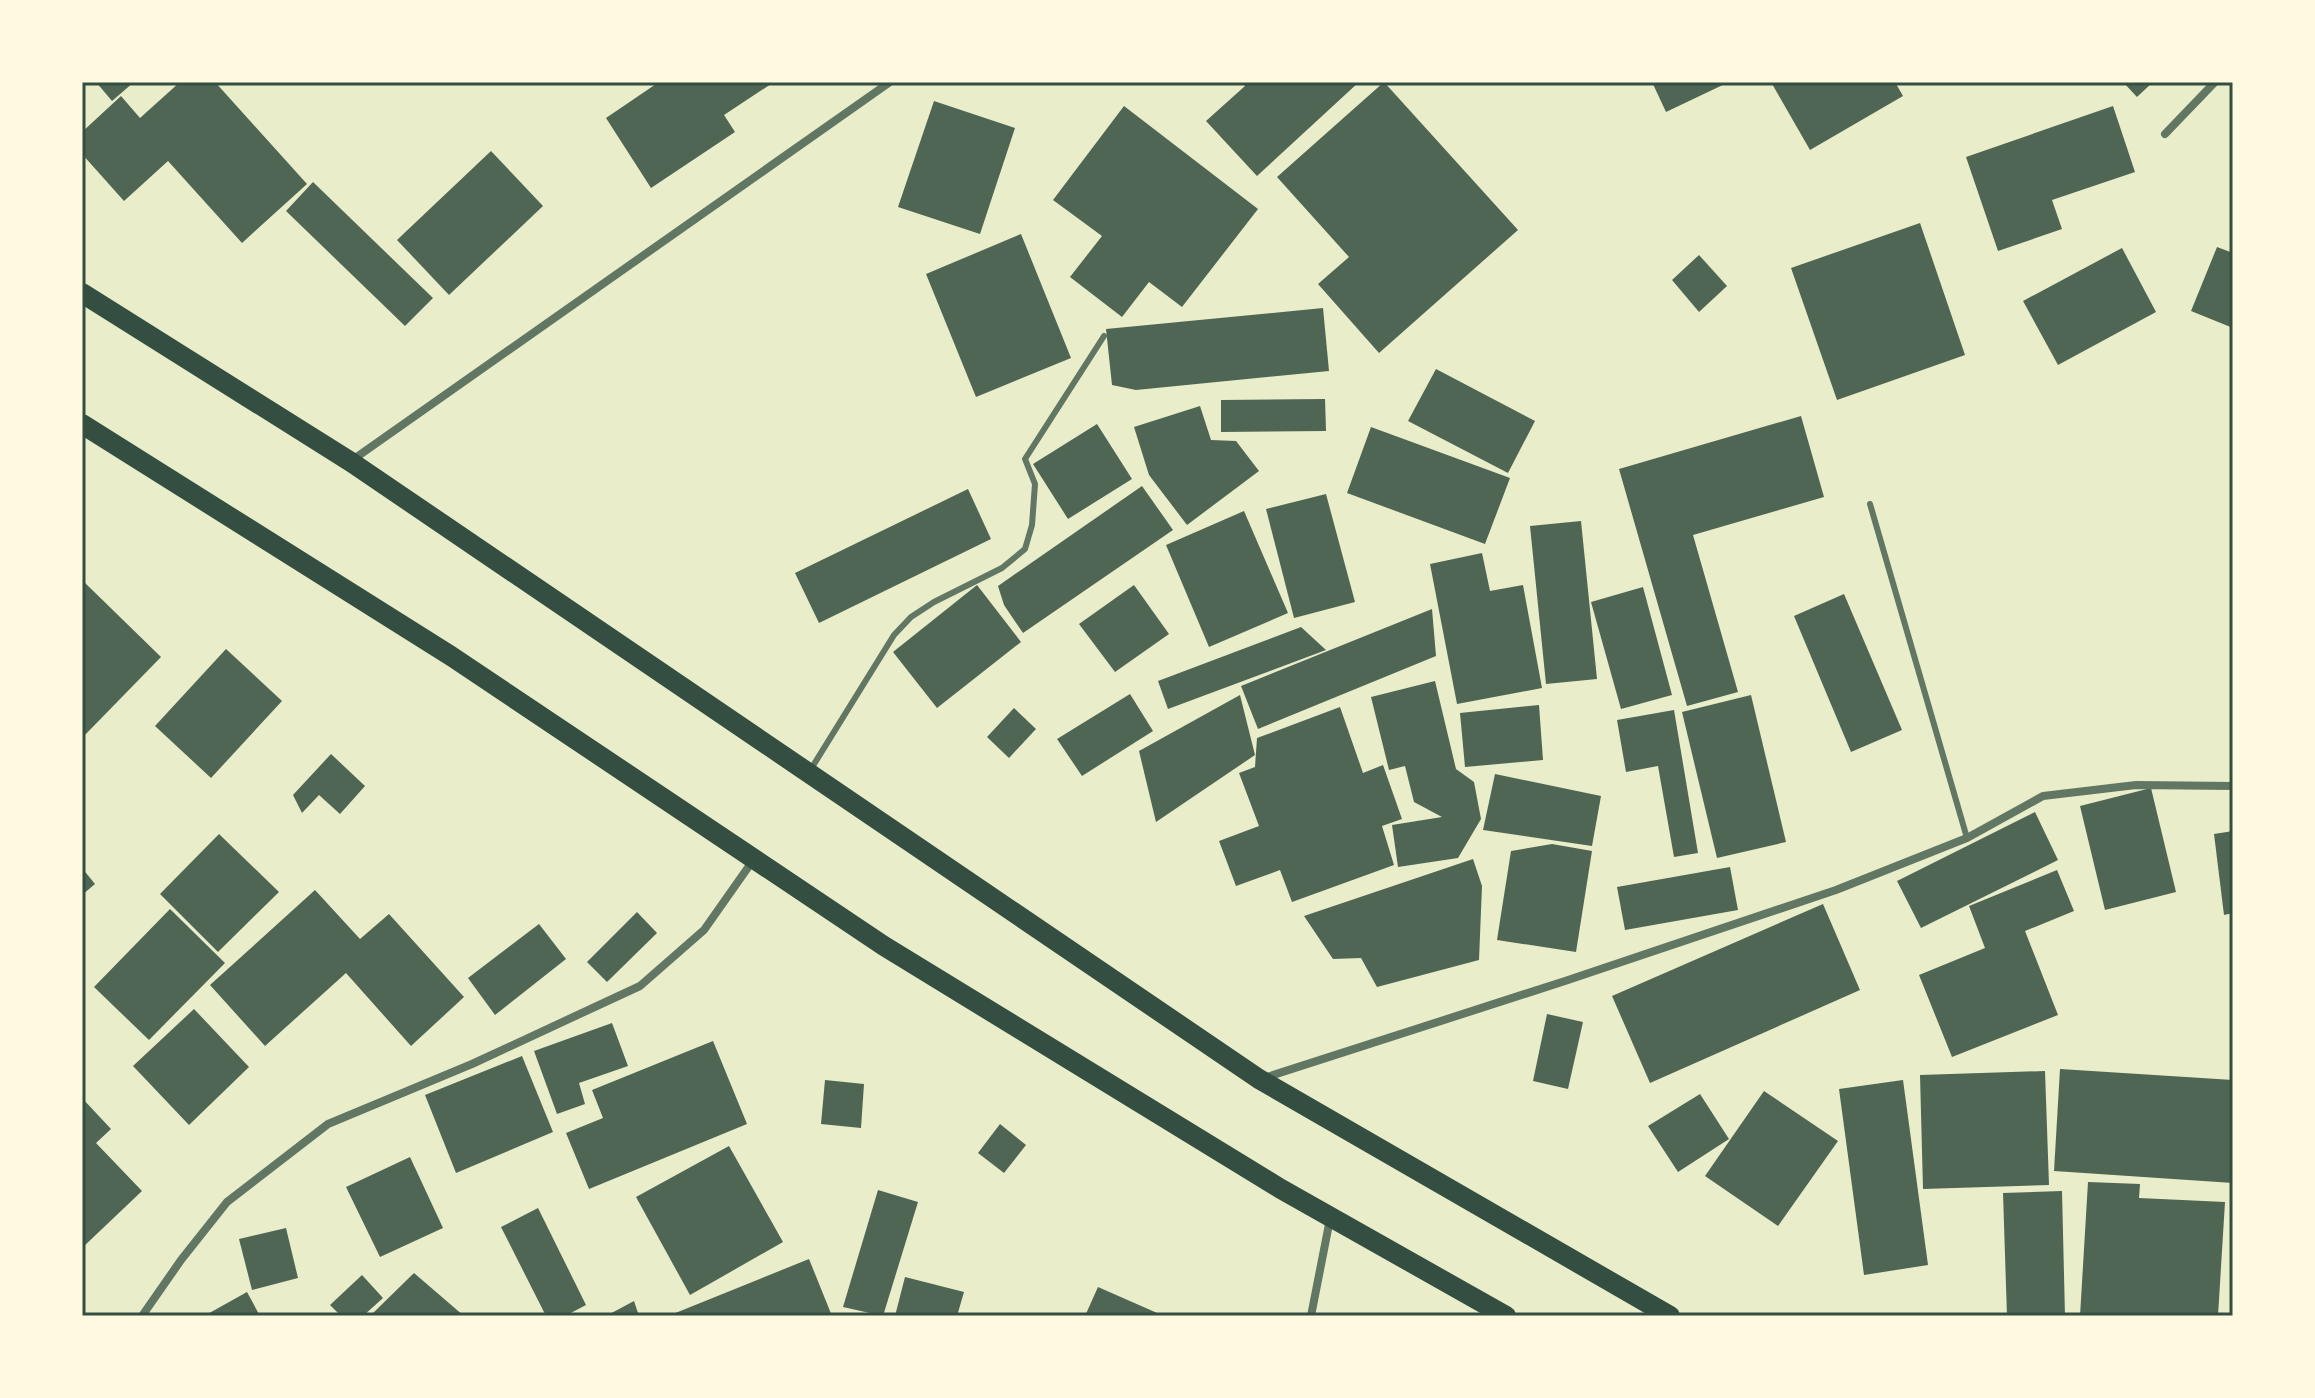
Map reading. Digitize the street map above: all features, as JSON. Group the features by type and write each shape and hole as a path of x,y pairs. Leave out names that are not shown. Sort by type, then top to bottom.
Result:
{"main road":[{"path":"82,293 351,462 1259,1079 1670,1316"},
{"path":"82,424 451,656 884,946 1331,1217 1506,1316"}],"street":[{"path":"351,462 890,82"},
{"path":"2165,134 2215,82"},
{"path":"1259,1079 1821,895 1967,838 2043,796 2136,785 2233,786"},
{"path":"142,1316 227,1202 328,1124 472,1064 640,986 704,930 754,859"},
{"path":"1311,1316 1331,1217"}],"lane":[{"path":"809,772 894,635 911,617 1002,568 1025,549 1032,525 1035,484 1025,459 1104,336"},
{"path":"1870,504 1967,838"}],"building":[{"path":"96,82 134,82 112,101"},
{"path":"180,82 215,82 307,184 242,243 168,161 124,201 82,154 82,132 121,96 140,118"},
{"path":"659,82 774,82 724,115 735,132 651,188 606,118"},
{"path":"1241,82 1359,82 1257,176 1206,121 1245,86"},
{"path":"1384,82 1518,230 1379,353 1318,284 1349,257 1277,177"},
{"path":"1652,82 1729,82 1666,112"},
{"path":"1771,82 1895,82 1903,96 1810,150"},
{"path":"2123,82 2153,82 2137,97"},
{"path":"934,101 1015,128 980,234 898,207"},
{"path":"1124,106 1258,209 1182,307 1149,282 1122,317 1070,277 1102,236 1053,200"},
{"path":"2113,106 2135,172 2052,200 2062,229 1998,251 1966,157"},
{"path":"491,151 543,206 449,295 397,240"},
{"path":"313,182 433,298 405,326 286,211"},
{"path":"1920,223 1965,355 1837,400 1791,268"},
{"path":"1021,234 1071,358 976,397 926,274"},
{"path":"2217,247 2233,253 2233,328 2191,311"},
{"path":"2122,248 2156,312 2058,365 2023,301"},
{"path":"1699,255 1727,286 1699,312 1672,280"},
{"path":"1323,308 1329,371 1136,390 1112,385 1106,329"},
{"path":"1436,369 1535,421 1508,473 1408,421"},
{"path":"1325,399 1326,431 1221,432 1221,400"},
{"path":"1200,406 1211,440 1236,441 1259,471 1187,525 1149,475 1134,427"},
{"path":"1801,416 1824,497 1693,535 1738,692 1687,706 1619,469"},
{"path":"1097,424 1132,479 1068,519 1033,464"},
{"path":"1371,427 1510,478 1485,544 1347,493"},
{"path":"1142,486 1173,530 1023,633 1004,605 998,586"},
{"path":"968,489 991,539 819,623 795,573"},
{"path":"1326,494 1355,602 1294,618 1266,509"},
{"path":"1244,511 1288,613 1209,647 1166,545"},
{"path":"1581,521 1597,679 1546,684 1530,526"},
{"path":"1482,553 1490,591 1523,585 1542,688 1457,704 1430,564"},
{"path":"82,580 161,657 82,738"},
{"path":"977,585 1021,642 937,708 893,652"},
{"path":"1134,585 1169,634 1115,672 1079,624"},
{"path":"1643,587 1672,695 1621,709 1591,602"},
{"path":"1844,594 1902,730 1851,752 1794,616"},
{"path":"1432,609 1436,656 1258,729 1241,686"},
{"path":"1301,627 1326,650 1168,709 1158,681"},
{"path":"226,649 282,701 211,778 155,726"},
{"path":"1435,681 1456,769 1474,782 1481,819 1458,858 1398,867 1392,825 1442,817 1414,802 1405,766 1389,770 1371,697"},
{"path":"1130,694 1153,731 1082,776 1057,739"},
{"path":"1240,695 1255,755 1156,822 1139,751"},
{"path":"1751,695 1786,842 1717,858 1682,712"},
{"path":"1539,705 1543,760 1465,767 1460,713"},
{"path":"1340,707 1363,773 1383,765 1402,819 1382,826 1394,865 1292,902 1280,870 1236,886 1219,841 1259,826 1239,773 1255,767 1257,738"},
{"path":"1014,708 1036,729 1009,758 987,737"},
{"path":"1674,710 1698,853 1674,857 1658,766 1626,772 1617,720"},
{"path":"331,754 365,786 340,814 319,795 302,813 293,795"},
{"path":"1495,774 1601,796 1592,846 1483,830"},
{"path":"2151,788 2176,892 2105,910 2080,806"},
{"path":"2035,812 2058,860 1921,928 1897,881"},
{"path":"2233,831 2233,913 2224,915 2214,834"},
{"path":"219,834 279,892 218,952 160,894"},
{"path":"1552,844 1592,851 1576,952 1497,940 1511,851"},
{"path":"1473,859 1482,886 1479,960 1377,987 1361,958 1333,959 1304,916"},
{"path":"1730,867 1738,910 1625,930 1617,887"},
{"path":"82,868 95,884 82,895"},
{"path":"2057,870 2074,911 2025,931 2058,1015 1952,1057 1919,975 1985,948 1969,906"},
{"path":"315,890 360,939 389,914 464,997 411,1046 346,973 265,1046 210,985"},
{"path":"1823,904 1860,990 1650,1083 1612,996"},
{"path":"170,909 225,963 149,1040 94,987"},
{"path":"637,912 657,933 607,982 587,962"},
{"path":"539,924 566,959 495,1015 468,978"},
{"path":"194,1009 249,1067 189,1125 133,1066"},
{"path":"1547,1014 1583,1022 1568,1089 1533,1081"},
{"path":"612,1023 628,1066 579,1083 585,1104 557,1114 534,1051"},
{"path":"713,1041 747,1124 589,1189 566,1133 603,1118 592,1090"},
{"path":"522,1056 553,1132 456,1173 425,1095"},
{"path":"2060,1069 2233,1080 2233,1183 2054,1171"},
{"path":"2045,1071 2049,1185 1923,1189 1920,1075"},
{"path":"825,1080 864,1084 861,1128 821,1124"},
{"path":"1903,1080 1928,1265 1864,1275 1839,1089"},
{"path":"1764,1091 1838,1141 1778,1226 1705,1176"},
{"path":"1700,1094 1729,1139 1678,1172 1648,1126"},
{"path":"82,1098 111,1129 96,1143 142,1191 82,1248"},
{"path":"1000,1124 1026,1145 1004,1173 978,1153"},
{"path":"729,1146 783,1242 690,1295 636,1197"},
{"path":"410,1157 443,1228 380,1257 346,1187"},
{"path":"2088,1182 2140,1184 2139,1198 2225,1202 2218,1316 2080,1316"},
{"path":"878,1190 918,1202 883,1316 843,1307"},
{"path":"2062,1191 2065,1316 2007,1316 2003,1193"},
{"path":"538,1208 586,1305 565,1316 546,1316 501,1227"},
{"path":"286,1228 298,1278 252,1290 239,1239"},
{"path":"809,1259 832,1316 668,1316"},
{"path":"414,1273 464,1316 370,1316"},
{"path":"362,1275 383,1298 363,1316 341,1316 330,1305"},
{"path":"905,1277 964,1292 957,1316 895,1316"},
{"path":"1098,1287 1164,1316 1085,1316"},
{"path":"247,1292 260,1316 204,1316"},
{"path":"634,1301 639,1316 606,1316"}]}
